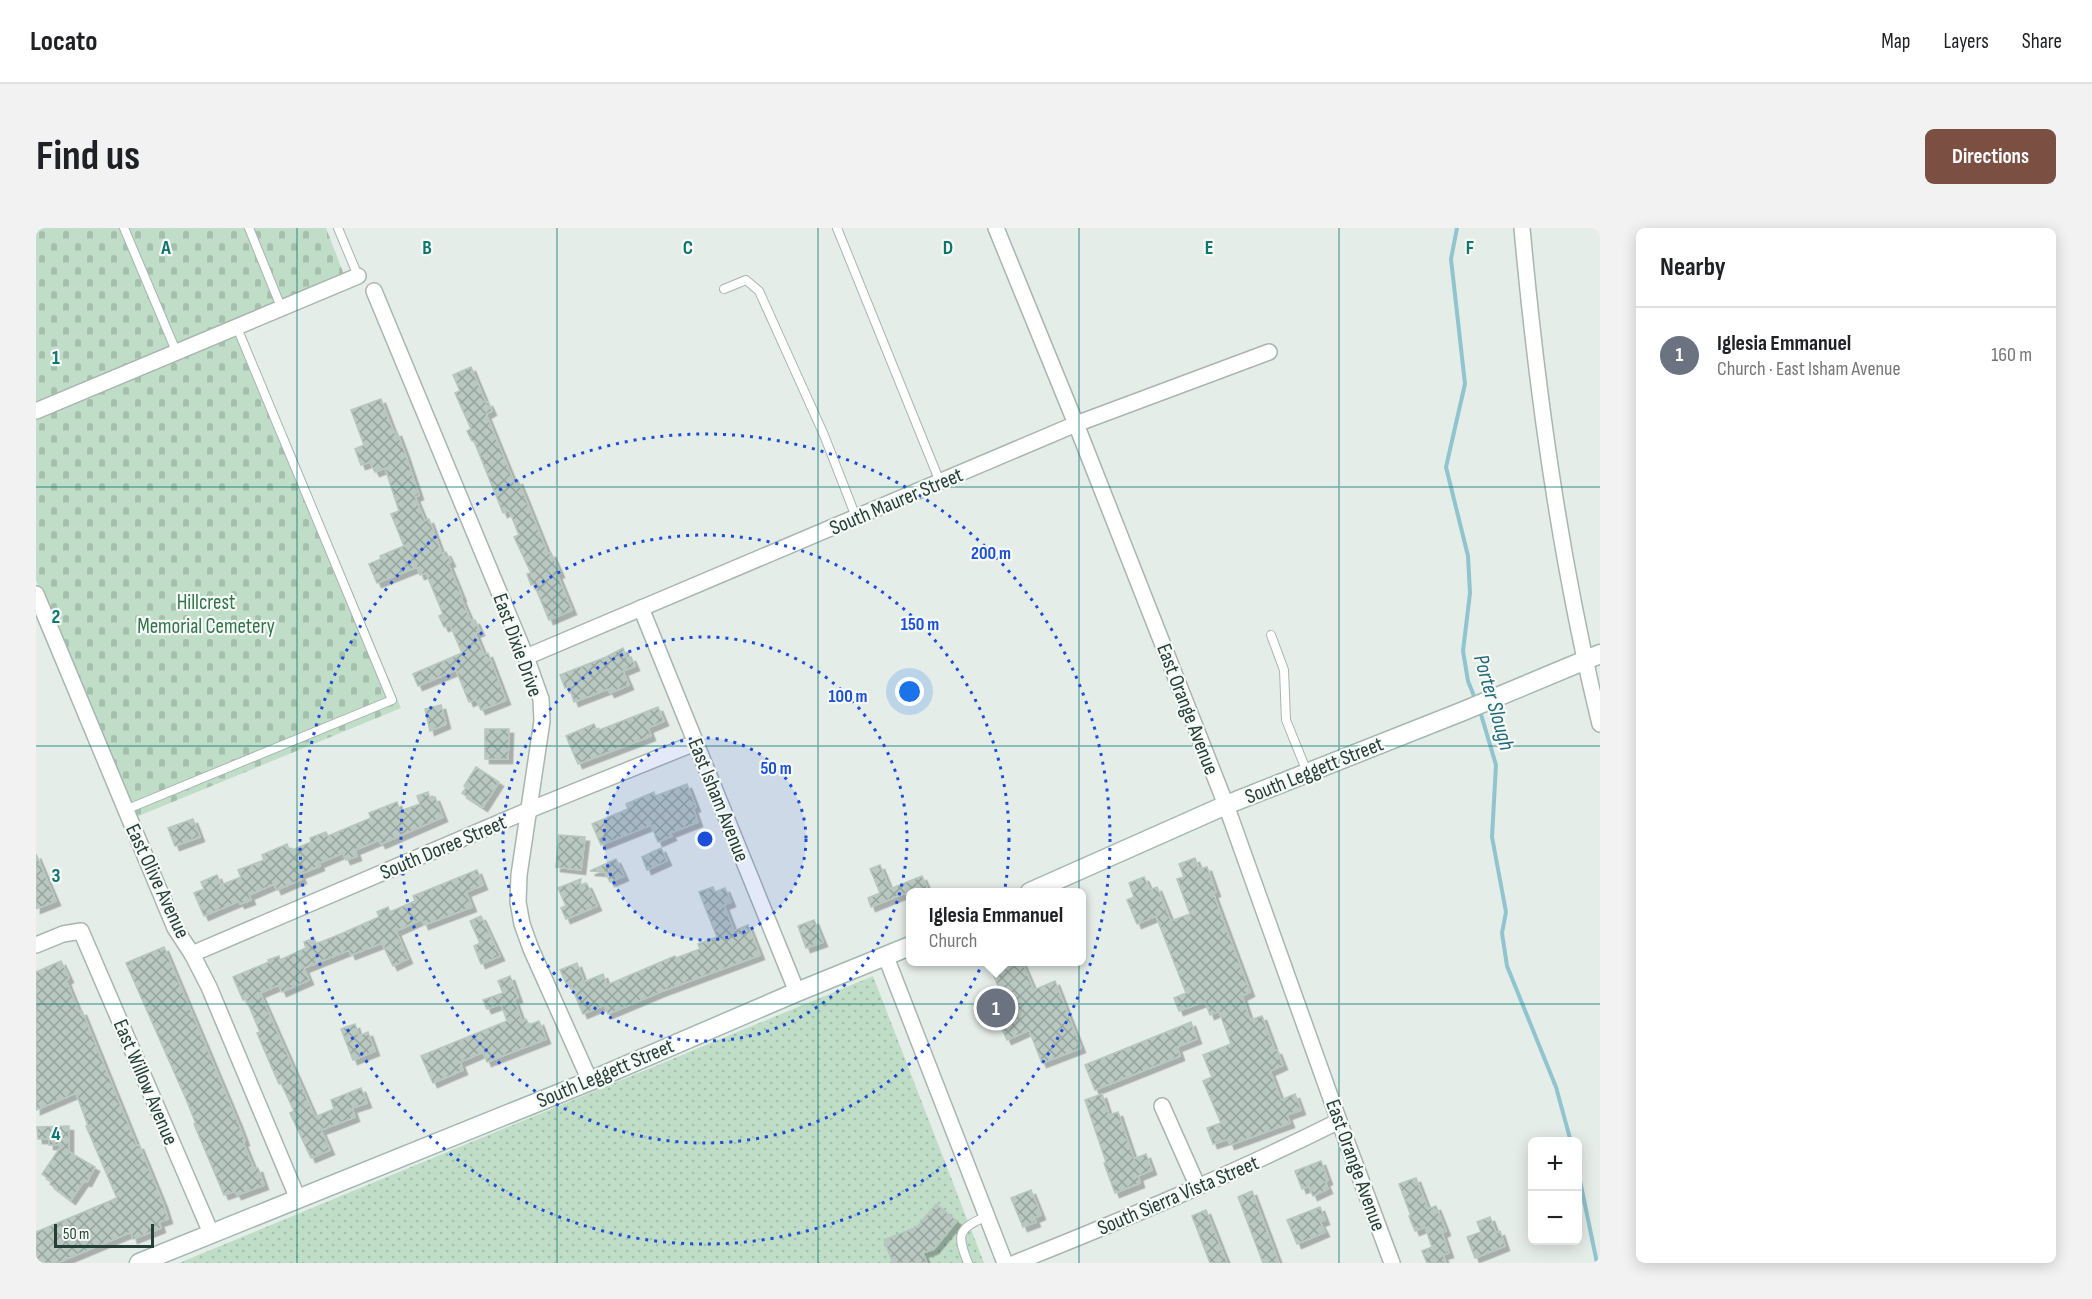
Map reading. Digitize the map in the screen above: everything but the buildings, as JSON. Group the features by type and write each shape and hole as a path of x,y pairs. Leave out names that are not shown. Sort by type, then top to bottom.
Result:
{"street":[{"name":"East Orange Avenue","path":"996,228 1226,805 1392,1263"},
{"path":"1522,228 1544,432 1569,584 1592,657 1600,724"},
{"path":"36,411 358,276"},
{"name":"East Dixie Drive","path":"374,291 526,657 541,699 542,721 519,874 518,902 522,924 531,949 590,1081"},
{"name":"South Maurer Street","path":"526,657 1076,424 1269,352"},
{"name":"East Olive Avenue","path":"36,594 174,927 192,954 209,987 298,1198"},
{"name":"East Isham Avenue","path":"641,608 797,992"},
{"name":"South Leggett Street","path":"1039,888 1226,805 1499,697 1592,657"},
{"name":"South Doree Street","path":"192,954 529,810 695,743"},
{"name":"East Willow Avenue","path":"36,945 63,934 81,931 211,1233"},
{"name":"South Leggett Street","path":"139,1263 590,1081 906,948"},
{"path":"886,957 1005,1263"},
{"path":"1162,1106 1198,1187"},
{"name":"South Sierra Vista Street","path":"1015,1263 1262,1159 1339,1121"}],"lane":[{"path":"124,228 176,351"},
{"path":"249,228 281,307"},
{"path":"338,228 358,276"},
{"path":"837,228 940,482"},
{"path":"724,289 746,280 759,291 820,424 856,517"},
{"path":"125,810 392,700 236,326"},
{"path":"1271,635 1284,670 1286,720 1307,772"},
{"path":"968,1263 960,1241 963,1230 987,1216"}],"green space":[{"name":"Hillcrest Memorial Cemetery","path":"36,228 326,228 345,277 244,333 401,708 136,817 36,580"},
{"path":"873,976 984,1263 179,1263"}],"waterway":[{"name":"Porter Slough","path":"1457,228 1451,259 1465,384 1446,467 1468,556 1470,593 1463,651 1468,681 1476,701"},
{"name":"Porter Slough","path":"1480,711 1496,765 1492,837 1506,912 1502,933 1507,966 1556,1087 1570,1137"},
{"name":"Porter Slough","path":"1582,1190 1597,1263"}],"place":[{"name":"Iglesia Emmanuel","path":"996,1008"}]}
